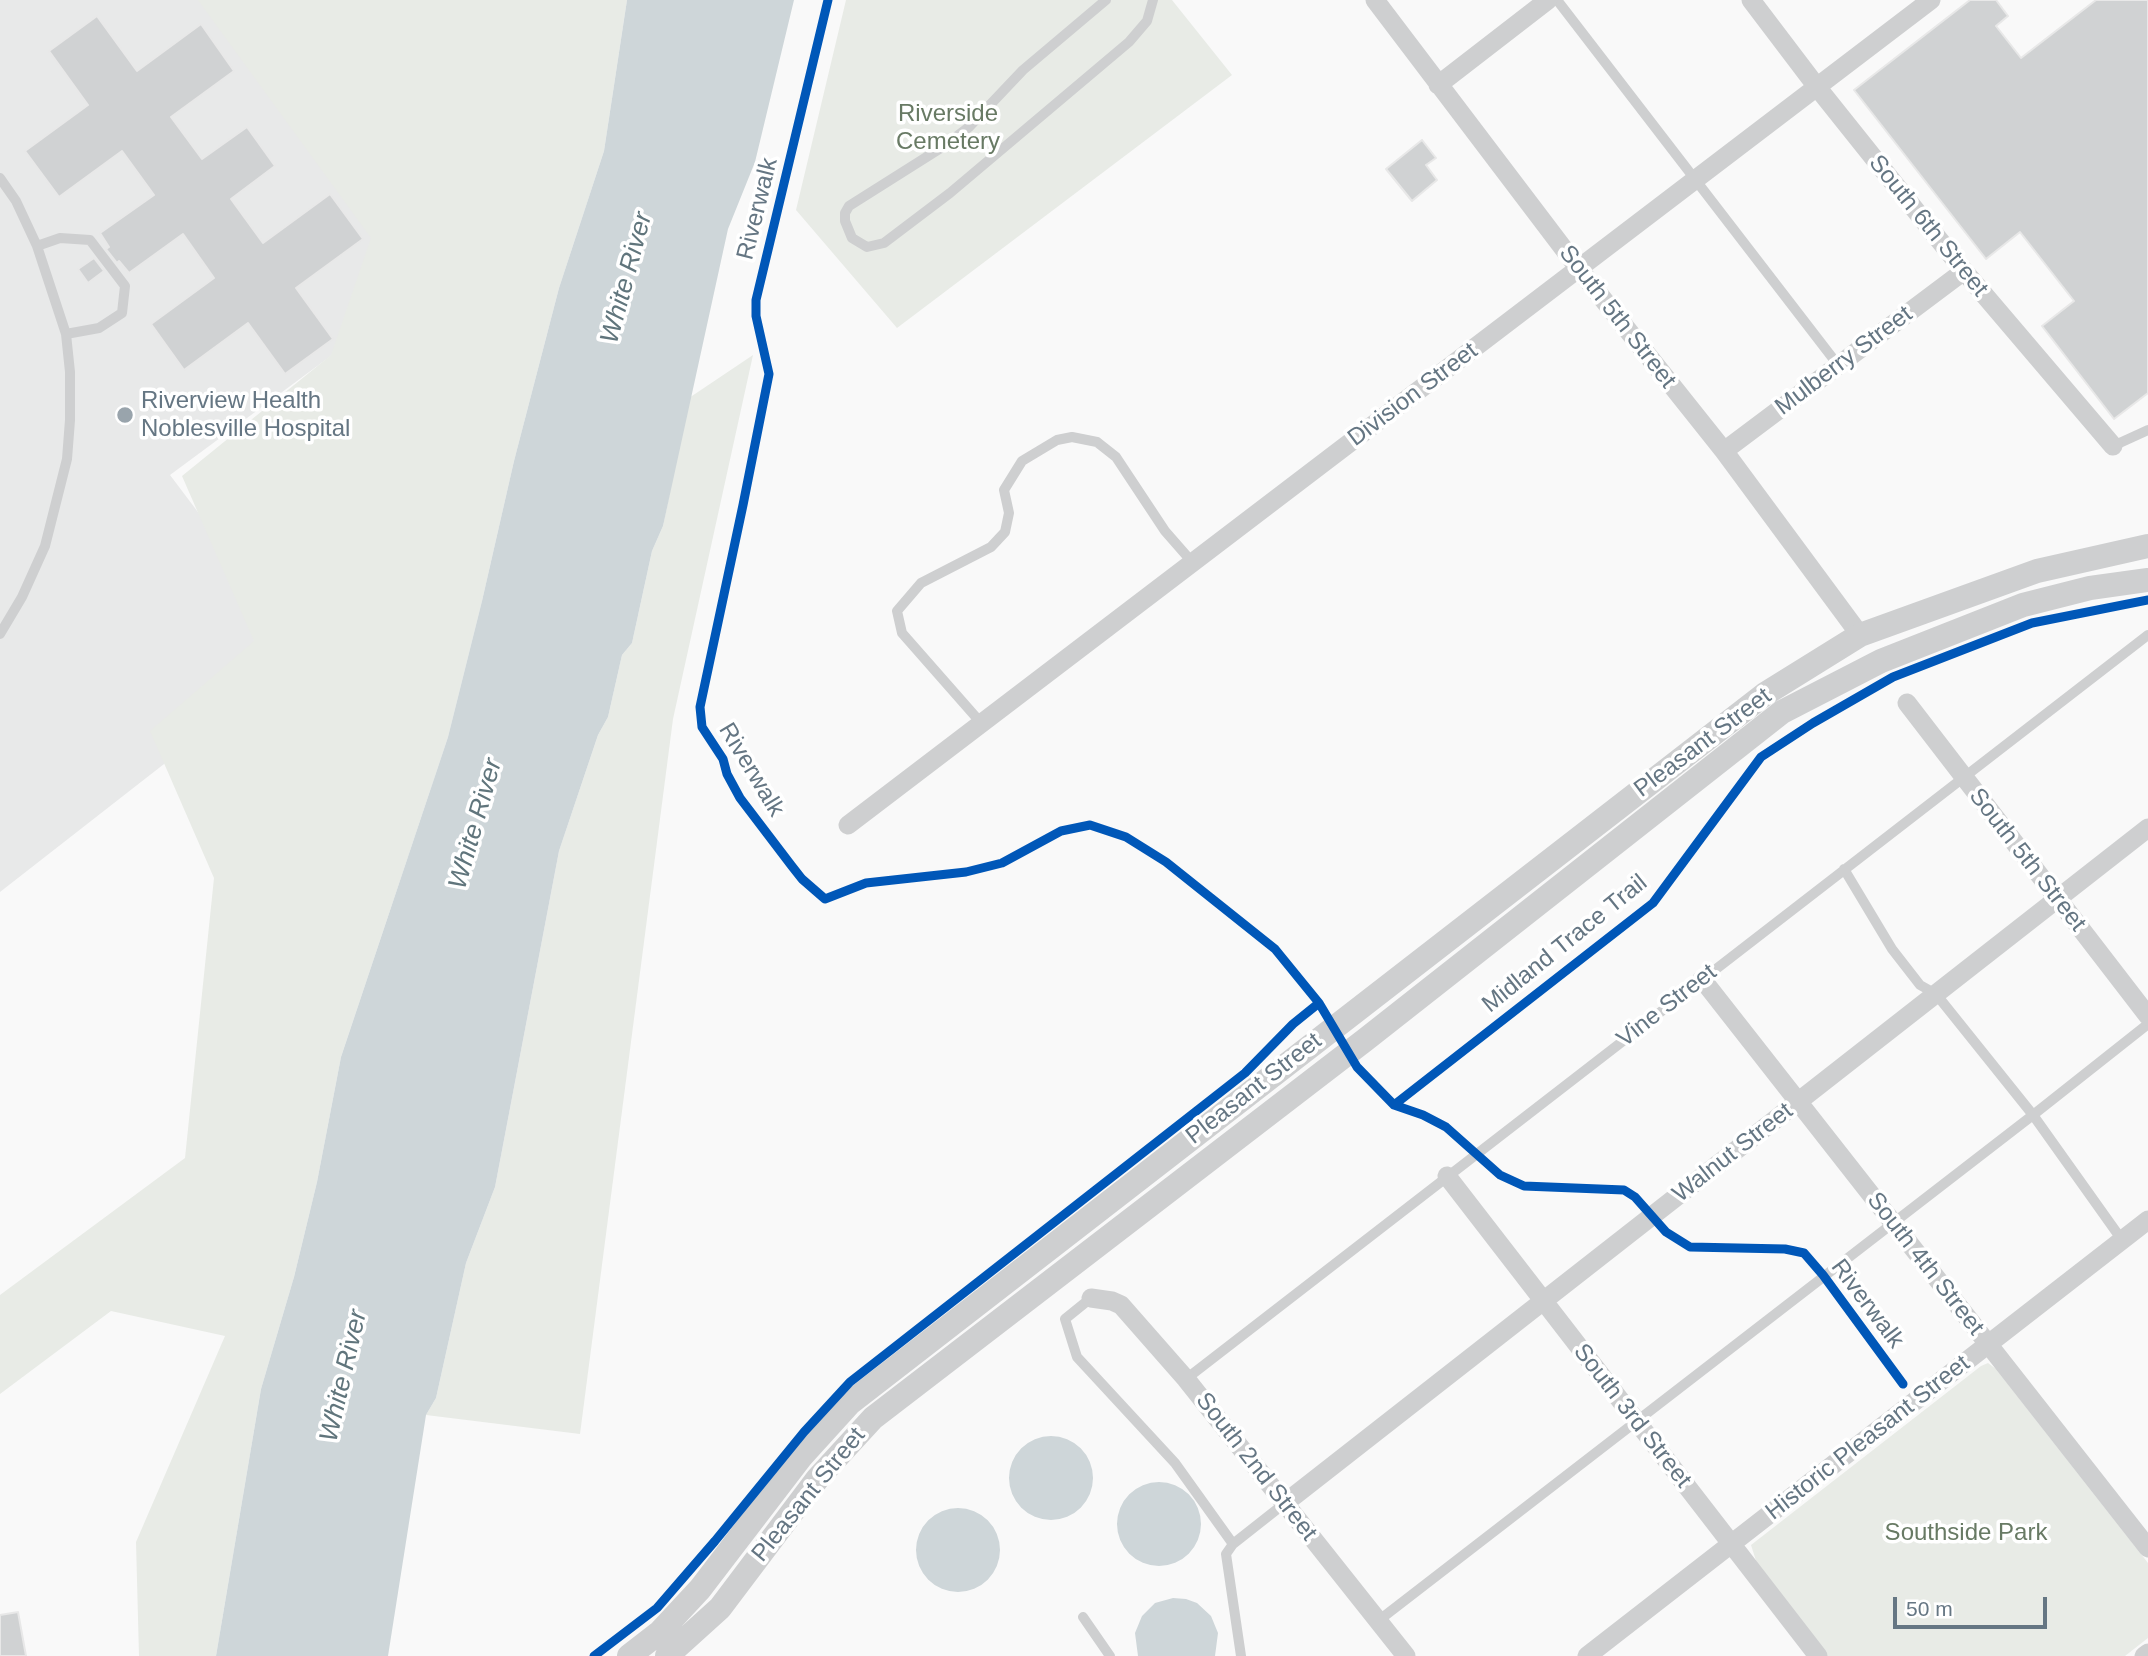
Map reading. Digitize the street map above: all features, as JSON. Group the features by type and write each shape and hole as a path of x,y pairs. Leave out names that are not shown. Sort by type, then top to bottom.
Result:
{"street":[{"name":"South 5th Street","path":"1375,0 1579,269 1724,451 1860,635"},
{"path":"1438,85 1548,0"},
{"name":"South 6th Street","path":"1751,0 1964,271 2113,446"},
{"name":"Division Street","path":"848,825 1931,0"},
{"name":"Mulberry Street","path":"1724,451 1964,271"},
{"name":"Pleasant Street","path":"629,1656 660,1632 700,1589 801,1457 850,1403 1765,694 1860,635 2037,571 2148,546"},
{"name":"Pleasant Street","path":"667,1656 720,1608 818,1478 873,1418 1354,1048 1782,712 1881,661 2023,605 2090,588 2148,580"},
{"name":"South 5th Street","path":"1907,703 2148,1016"},
{"name":"Walnut Street","path":"1284,1503 2148,828"},
{"name":"South 4th Street","path":"1702,979 2148,1548"},
{"name":"South 3rd Street","path":"1447,1176 1818,1656"},
{"name":"Historic Pleasant Street","path":"1587,1656 2148,1220"},
{"name":"South 2nd Street","path":"1091,1298 1121,1305 1186,1378 1406,1656"}],"lane":[{"path":"1106,0 1023,70 969,127 944,146 849,206 845,221 852,238 867,247 884,243 950,193 1129,42 1147,21 1153,0"},
{"path":"1557,0 1839,365"},
{"path":"0,178 16,201 37,246 66,334 71,420 67,459 45,546 22,597 0,634"},
{"path":"37,246 60,237 90,240 125,286 122,313 99,328 66,334"},
{"path":"2113,446 2148,430"},
{"path":"982,724 902,633 897,611 921,583 991,547 1005,533 1009,513 1003,490 1022,461 1057,440 1072,437 1097,442 1116,457 1165,531 1193,563"},
{"name":"Vine Street","path":"1186,1378 2148,635"},
{"path":"1844,869 1892,949 1920,985 1936,994 2033,1115 2122,1240"},
{"path":"1378,1621 2148,1024"},
{"path":"1091,1298 1065,1319 1077,1357 1175,1463 1233,1544"},
{"path":"1241,1656 1226,1554 1233,1544 1284,1503"},
{"path":"1083,1617 1110,1656"}],"shaded area":[{"name":"Riverview Health Noblesville Hospital","path":"0,0 210,0 424,287 170,475 305,654 0,892"}],"green space":[{"path":"198,0 627,0 604,151 559,288 514,461 448,737 341,1057 317,1182 294,1277 261,1389 216,1656 139,1656 136,1542 225,1336 111,1311 0,1394 0,1295 185,1158 214,878 150,731 254,641 182,476 331,355 371,238"},
{"name":"Riverside Cemetery","path":"846,0 1172,0 1232,75 897,328 796,210"},
{"path":"753,355 673,719 580,1434 426,1415 436,1398 466,1263 495,1187 559,851 598,735 608,717 622,655 632,643 652,551 663,526 689,398"},
{"name":"Southside Park","path":"1988,1363 1996,1369 2148,1563 2148,1638 2125,1656 1827,1656 1758,1567 1751,1545"}],"water":[{"name":"White River","path":"627,0 794,0 755,162 728,229 663,526 652,551 632,643 622,655 608,717 598,735 559,851 495,1187 466,1263 436,1398 426,1415 388,1656 216,1656 261,1389 294,1277 317,1182 341,1057 448,737 514,461 559,288 604,151"},
{"path":"1051,1436 1067,1439 1081,1448 1090,1462 1093,1478 1090,1494 1081,1508 1067,1517 1051,1520 1035,1517 1021,1508 1012,1494 1009,1478 1012,1462 1021,1448 1035,1439"},
{"path":"1159,1482 1175,1485 1189,1494 1198,1508 1201,1524 1198,1540 1189,1554 1175,1563 1159,1566 1143,1563 1129,1554 1120,1540 1117,1524 1120,1508 1129,1494 1143,1485"},
{"path":"958,1508 974,1511 988,1520 997,1534 1000,1550 997,1566 988,1580 974,1589 958,1592 942,1589 928,1580 919,1566 916,1550 919,1534 928,1520 942,1511"},
{"path":"1173,1598 1197,1603 1211,1616 1218,1633 1215,1656 1138,1656 1135,1633 1142,1616 1155,1603"}],"building":[{"path":"1970,0 1996,0 2008,16 1996,26 2021,58 2096,0 2148,0 2148,393 2114,419 2042,326 2074,301 2020,232 1986,259 1854,90"},
{"path":"97,16 137,71 201,24 234,71 171,117 202,159 247,127 275,166 231,199 263,243 330,194 363,239 296,288 333,339 285,374 248,323 184,370 151,324 214,278 183,234 129,273 106,249 109,247 100,233 154,195 122,151 59,197 25,151 88,105 49,51"},
{"path":"1422,140 1436,158 1426,165 1437,180 1412,201 1386,169"},
{"path":"94,258 104,271 88,283 78,269"},
{"path":"18,1612 26,1656 0,1656 0,1615"}],"cycle path":[{"name":"Riverwalk","path":"828,0 756,300 756,316 769,374 700,707 702,727 723,759 727,774 740,798 791,865 802,879 825,899 866,883 966,872 1002,863 1061,831 1090,825 1126,837 1166,862 1275,949 1319,1003 1357,1067 1394,1105 1446,1127 1500,1175 1524,1186 1624,1190 1635,1197 1666,1232 1690,1247 1785,1249 1804,1253 1903,1384"},
{"name":"Midland Trace Trail","path":"1394,1105 1653,903 1761,757 1813,723 1893,677 2032,623 2148,600"},
{"path":"594,1656 657,1608 804,1432 850,1382 1245,1073 1293,1024 1319,1003"}],"place":[{"name":"Riverview Health Noblesville Hospital","path":"125,415"}]}
